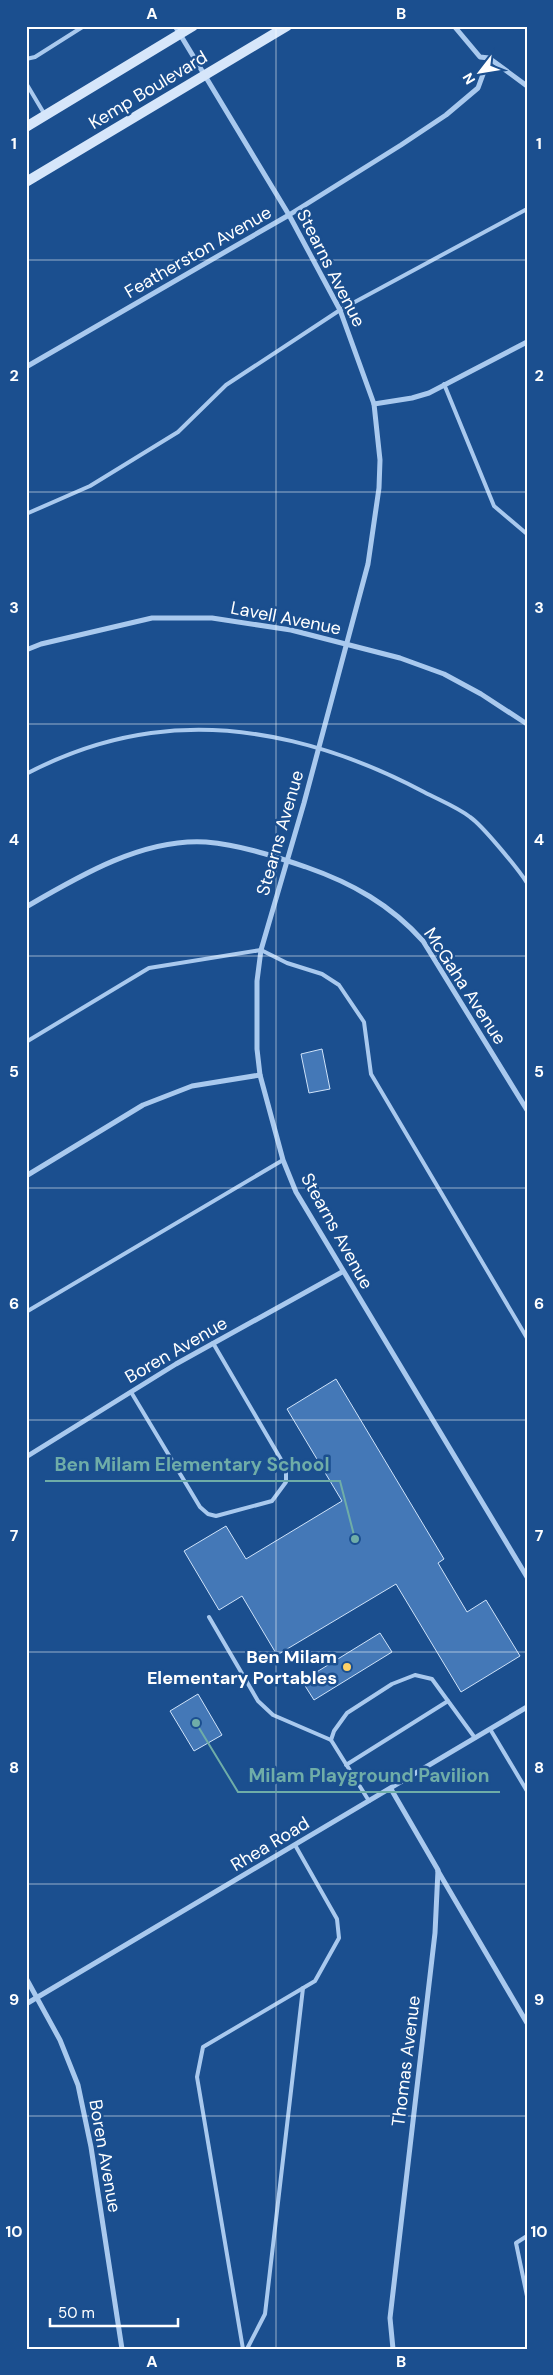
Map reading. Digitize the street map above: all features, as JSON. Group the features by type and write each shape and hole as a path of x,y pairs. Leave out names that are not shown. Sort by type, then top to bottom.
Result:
{"main road":[{"name":"Kemp Boulevard","path":"26,126 177,30 193,26"},
{"name":"Kemp Boulevard","path":"26,182 287,26"}],"street":[{"path":"454,26 480,57 490,58 527,86"},
{"name":"Stearns Avenue","path":"177,30 289,215 340,310 374,404 380,460 380,488 368,564 319,747 261,950 257,981 257,1049 260,1075 283,1160 296,1192 342,1272 527,1578"},
{"name":"Featherston Avenue","path":"26,368 289,215 401,145 446,114 478,88 490,58"},
{"path":"374,404 412,398 527,342"},
{"name":"Lavell Avenue","path":"26,650 41,644 152,618 212,618 291,630 400,658 444,674 481,694 527,724"},
{"name":"McGaha Avenue","path":"26,907 97,868 138,852 162,846 205,842 240,846 336,878 369,895 405,920 434,957 527,1110"},
{"path":"26,1176 142,1105 192,1086 260,1075"},
{"name":"Boren Avenue","path":"26,1458 213,1343 342,1272"},
{"name":"Rhea Road","path":"26,2004 527,1707"},
{"path":"391,1789 527,2023"},
{"name":"Thomas Avenue","path":"393,2349 390,2318 436,1933 438,1870"},
{"name":"Boren Avenue","path":"26,1978 60,2040 78,2086 91,2147 122,2349"}],"lane":[{"path":"26,59 35,57 84,26"},
{"path":"26,83 45,115"},
{"path":"26,514 90,486 178,432 226,385 340,310 527,210"},
{"path":"444,384 494,506 527,534"},
{"path":"26,774 78,750 152,732 255,733 319,747 387,772 471,817 527,883"},
{"path":"26,1042 149,968 261,950 287,963 322,974 339,985 364,1022 371,1074 527,1338"},
{"path":"26,1312 283,1160"},
{"path":"131,1392 200,1507 208,1514 222,1515 272,1501 286,1482 286,1468 213,1343"},
{"path":"209,1617 258,1701 274,1715 331,1740 369,1801"},
{"path":"331,1740 334,1731 347,1713 392,1684 415,1675 432,1679 476,1738"},
{"path":"346,1765 448,1701"},
{"path":"490,1729 527,1791"},
{"path":"243,2349 197,2077 198,2062 202,2047 315,1981 339,1938 337,1919 295,1845"},
{"path":"248,2349 265,2314 303,1988"},
{"path":"527,2236 516,2243 527,2296"}],"building":[{"path":"322,1049 330,1089 309,1093 301,1054"},
{"path":"336,1379 444,1559 438,1563 467,1612 486,1600 520,1656 461,1692 396,1584 277,1655 242,1596 219,1610 184,1551 226,1526 246,1559 342,1501 287,1409"},
{"name":"Ben Milam Elementary Portables","path":"380,1633 392,1652 314,1700 302,1681"},
{"path":"198,1694 222,1735 194,1751 170,1711"}],"place":[{"name":"Ben Milam Elementary School","path":"355,1539"},
{"name":"Ben Milam Elementary Portables","path":"347,1667"},
{"name":"Milam Playground Pavilion","path":"196,1723"}]}
